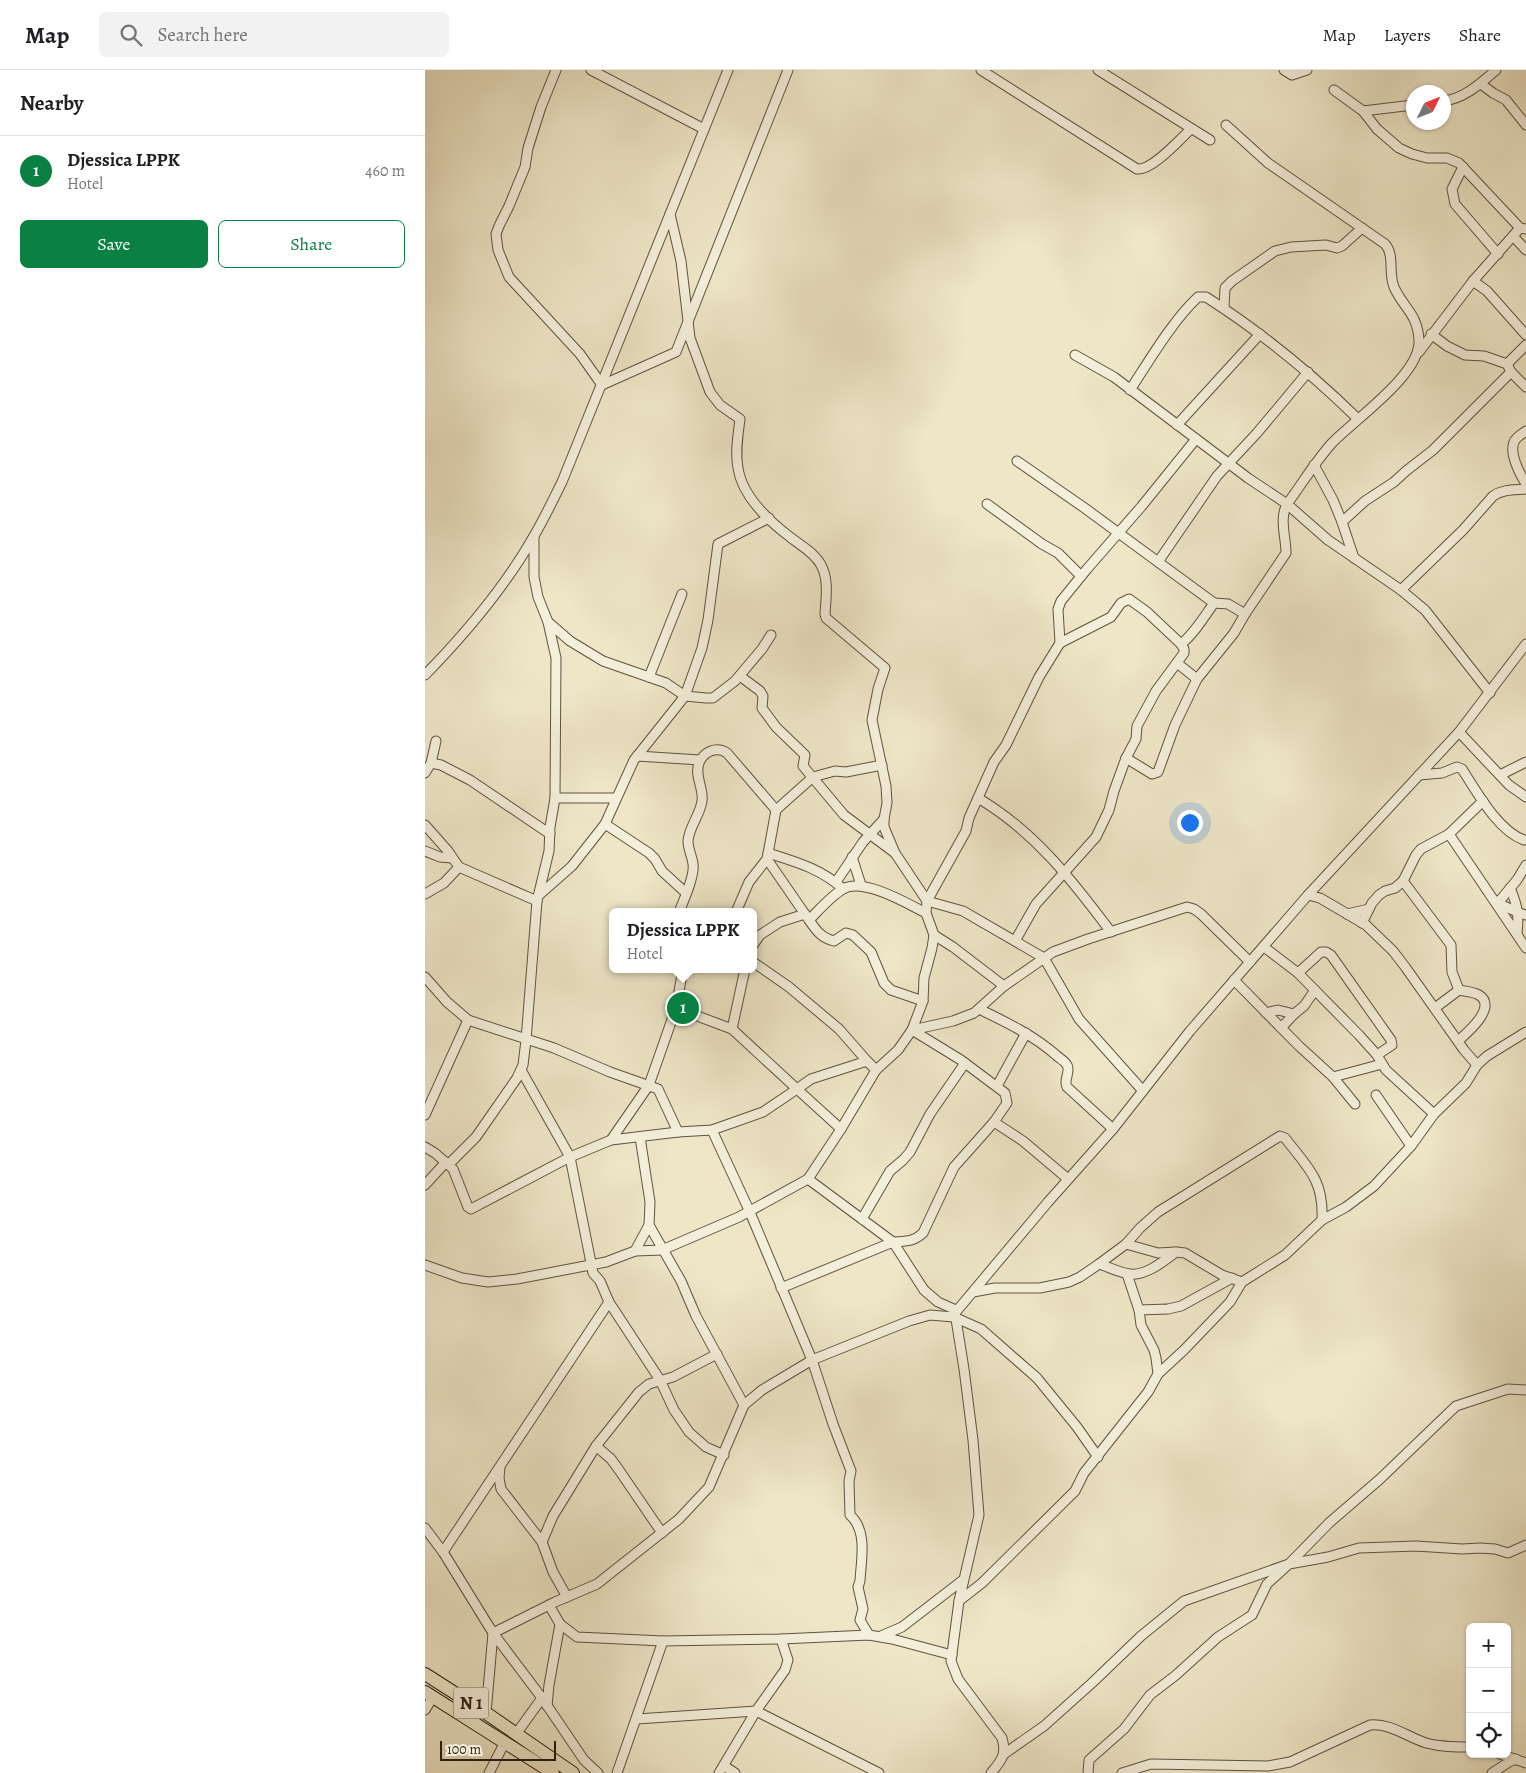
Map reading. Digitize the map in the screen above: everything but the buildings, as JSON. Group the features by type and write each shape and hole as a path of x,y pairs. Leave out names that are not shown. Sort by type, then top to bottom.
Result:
{"highway":[{"name":"N 1","path":"425,1674 573,1773"},
{"name":"N 1","path":"429,1695 553,1773"}],"street":[{"path":"556,70 541,107 528,148 525,167 496,234 498,250 509,277 580,354 602,386"},
{"path":"591,70 704,129"},
{"path":"425,675 472,624 501,586 534,537 562,482 728,70"},
{"path":"602,386 677,352 788,70"},
{"path":"982,70 1137,169 1141,169 1158,159 1191,129"},
{"path":"1098,70 1210,140"},
{"path":"1284,70 1291,74 1307,70"},
{"path":"1451,101 1481,84 1496,70"},
{"path":"1481,84 1493,94 1506,100 1526,125"},
{"path":"1126,758 1152,774 1158,772 1175,725 1197,679 1234,633 1286,553 1283,510 1287,504 1331,444 1404,377 1431,334 1473,281 1513,236 1523,228 1454,160 1427,158 1399,148 1377,130 1363,110 1334,90"},
{"path":"1363,110 1406,106"},
{"path":"1226,125 1268,163 1385,244 1390,251 1393,284 1410,310 1418,328 1419,343 1417,355"},
{"path":"1463,167 1452,189 1455,204 1498,254"},
{"path":"670,214 681,261 690,338 710,392 720,404 740,419 737,454 738,470 744,488 759,509 821,564 826,579 826,618 885,668 878,689 872,720 883,765 887,803 884,827 895,853 927,902 963,910 1044,958 1079,1019 1143,1091"},
{"path":"1224,308 1225,288 1275,251 1291,247 1326,245 1337,248 1342,246 1362,228"},
{"path":"1513,236 1526,250"},
{"path":"1473,281 1487,291 1526,335"},
{"path":"1130,390 1186,310 1198,297 1206,297 1273,343 1308,372 1358,419"},
{"path":"1177,425 1260,334"},
{"path":"1431,334 1447,346 1465,355 1484,356 1509,368 1526,387"},
{"path":"1342,522 1365,501 1394,482 1433,450 1509,368 1526,345"},
{"path":"1075,355 1107,372 1229,464 1287,504 1328,540 1401,590 1425,610 1490,693"},
{"path":"1158,562 1217,476 1308,372"},
{"path":"1526,431 1516,438 1513,443 1513,451 1519,473 1526,484"},
{"path":"1060,643 1058,609 1061,601 1196,439"},
{"path":"1017,461 1214,603 1228,604 1245,614"},
{"path":"1315,465 1333,500 1354,558"},
{"path":"1401,590 1463,530 1493,496 1507,490 1526,489"},
{"path":"987,504 1042,544 1059,553 1081,576"},
{"path":"537,899 572,866 605,824 637,756 685,696 708,620 718,544 769,518"},
{"path":"425,1185 476,1138 521,1070 526,1040 537,899 549,851 555,798 555,658 548,622 538,597 534,577 534,537"},
{"path":"649,677 683,594"},
{"path":"425,1265 462,1278 488,1282 517,1279 606,1262 635,1251 662,1250 739,1217 808,1179 841,1129 876,1070 898,1050 912,1030 923,1000 924,978 933,948 934,935 926,913 927,902 966,831 977,798 994,762 1006,745 1039,677 1060,643 1111,617 1121,603 1129,599 1147,612 1181,644 1184,653 1156,691 1137,726 1136,739 1126,758 1109,810 1096,837 1036,904 1015,941"},
{"path":"1181,644 1193,632 1214,603"},
{"path":"548,622 562,636 603,661 649,677 685,696 713,698 740,676 771,635"},
{"path":"493,1633 597,1584 662,1533 695,1503 709,1487 744,1405 762,1390 812,1360 909,1321 930,1315 955,1313 1068,1179 1113,1129 1190,1031 1234,980 1308,895 1459,732 1526,644"},
{"path":"1177,663 1197,679"},
{"path":"740,676 760,691 763,696 762,708 776,727 805,755 803,766 844,815 895,853"},
{"path":"1459,732 1509,785 1526,796"},
{"path":"425,774 431,764 436,741"},
{"path":"680,908 693,875 693,862 689,851 688,839 703,798 697,768 700,760 710,751 717,748 722,749 776,810"},
{"path":"637,756 700,760"},
{"path":"1500,775 1526,762"},
{"path":"431,764 441,765 470,780 550,834"},
{"path":"738,908 749,882 768,856 776,810 813,777 835,771 846,772 883,765"},
{"path":"1419,775 1442,773 1457,767 1462,770 1483,801 1505,827 1525,841"},
{"path":"555,798 616,798"},
{"path":"977,798 998,811 1043,848 1050,858 1064,871 1111,932"},
{"path":"1362,923 1379,895 1395,888 1403,881 1415,855 1421,849 1449,834 1483,801"},
{"path":"757,940 780,922 807,917 840,885 852,856 884,819"},
{"path":"605,824 649,853 662,871 686,893"},
{"path":"425,826 448,851 459,867 537,899"},
{"path":"1449,834 1526,948"},
{"path":"425,851 440,857 452,858"},
{"path":"768,856 813,867 840,885 861,885 893,896 926,913"},
{"path":"768,856 807,917 821,935 833,941 846,933 853,935 873,955 887,987 923,1000"},
{"path":"852,856 861,885"},
{"path":"1497,904 1517,880 1526,865"},
{"path":"425,894 444,883 459,867"},
{"path":"1403,881 1451,945 1451,972 1459,990"},
{"path":"1510,888 1522,914 1517,935"},
{"path":"1308,895 1320,898 1362,923 1393,951 1477,1065"},
{"path":"1497,904 1522,914"},
{"path":"912,1030 967,1016 979,1009 1004,986 1044,958 1060,950 1187,907 1194,908 1250,962"},
{"path":"1347,914 1369,909"},
{"path":"934,935 1004,986"},
{"path":"1264,947 1298,973 1343,1018 1377,1056 1385,1070 1434,1114"},
{"path":"1298,973 1321,952 1331,955 1391,1040 1392,1045 1377,1056"},
{"path":"757,965 783,982 839,1029 876,1070"},
{"path":"611,1140 649,1085 676,1008 682,973"},
{"path":"732,1029 744,973"},
{"path":"426,980 468,1020 554,1048 610,1072 658,1089 678,1132"},
{"path":"1234,980 1333,1077 1355,1104"},
{"path":"1281,1028 1304,1006 1315,990"},
{"path":"1435,1008 1459,990 1478,994 1483,999 1485,1009 1472,1029 1458,1041"},
{"path":"676,1008 732,1029 841,1129"},
{"path":"979,1009 1026,1033 1066,1064 1068,1071 1065,1083 1067,1087 1113,1129"},
{"path":"1266,1013 1278,1010 1294,1014"},
{"path":"425,1114 468,1020"},
{"path":"781,1288 893,1242 917,1239 923,1233 954,1167 994,1122 1007,1103 1005,1093 997,1086 965,1063 912,1030"},
{"path":"959,1601 983,1583 1075,1491 1085,1473 1148,1392 1158,1374 1230,1302 1242,1282 1285,1254 1323,1220 1364,1194 1411,1146 1434,1114 1466,1083 1477,1065 1487,1056 1526,1032"},
{"path":"997,1086 1026,1033"},
{"path":"425,1147 453,1169 467,1207 471,1209 570,1157 611,1140 711,1130 763,1112 811,1079 867,1061"},
{"path":"862,1219 890,1171 910,1152 930,1114 965,1063"},
{"path":"1333,1077 1382,1064"},
{"path":"521,1070 570,1157 593,1273 600,1281 609,1302 660,1380 674,1410 689,1432 706,1447 724,1455"},
{"path":"1376,1095 1411,1146"},
{"path":"994,1122 1023,1141 1068,1179"},
{"path":"711,1130 749,1210 812,1360 851,1471 849,1481 850,1515 857,1521 861,1536 860,1581 858,1587 863,1609 859,1620 869,1635"},
{"path":"973,1292 995,1288 1039,1288 1069,1282 1080,1277 1126,1244 1158,1212 1280,1136 1285,1138 1317,1180 1323,1202 1323,1220"},
{"path":"640,1137 649,1202 649,1225 681,1281 695,1316 744,1405"},
{"path":"808,1179 893,1242 923,1290 938,1302 981,1329 1037,1378 1098,1457"},
{"path":"635,1251 649,1225"},
{"path":"1126,1244 1158,1253 1185,1253 1222,1275 1242,1282"},
{"path":"1099,1264 1135,1275 1164,1261 1176,1252"},
{"path":"1127,1274 1139,1310 1141,1325 1154,1350 1158,1374"},
{"path":"1139,1310 1168,1309 1181,1306 1232,1278"},
{"path":"443,1552 609,1302"},
{"path":"955,1313 965,1369 979,1515 963,1580 951,1661 957,1679 997,1729 1005,1746 1001,1762 991,1773"},
{"path":"541,1542 553,1516 596,1446 639,1392 649,1384 673,1377 717,1354"},
{"path":"1087,1773 1089,1760 1125,1729 1150,1695 1218,1638 1251,1615 1267,1584 1329,1523 1380,1479 1457,1406 1508,1389 1526,1390"},
{"path":"596,1446 611,1459 662,1533"},
{"path":"500,1466 499,1478 501,1489 541,1542 553,1572 567,1597"},
{"path":"425,1528 443,1552 493,1633 545,1702 584,1760 598,1773"},
{"path":"1004,1754 1043,1726 1141,1636 1183,1601 1289,1564 1329,1557 1359,1548 1416,1546 1462,1549 1480,1548 1495,1549 1508,1553 1526,1545"},
{"path":"879,1636 902,1627 963,1580"},
{"path":"549,1605 560,1624 577,1637 663,1641 869,1635 952,1655"},
{"path":"516,1734 545,1702 560,1624"},
{"path":"486,1713 493,1633"},
{"path":"735,1773 722,1769 756,1711 787,1665 787,1656 781,1639"},
{"path":"617,1773 663,1641"},
{"path":"425,1710 429,1695"},
{"path":"637,1719 756,1711 879,1773"},
{"path":"1122,1773 1151,1764 1268,1766 1290,1762 1365,1727 1378,1724 1426,1743 1447,1747 1466,1747"},
{"path":"489,1773 505,1742"},
{"path":"1511,1757 1526,1764"},
{"path":"1492,1773 1516,1759"}],"place":[{"name":"Djessica LPPK","path":"683,1008"}]}
